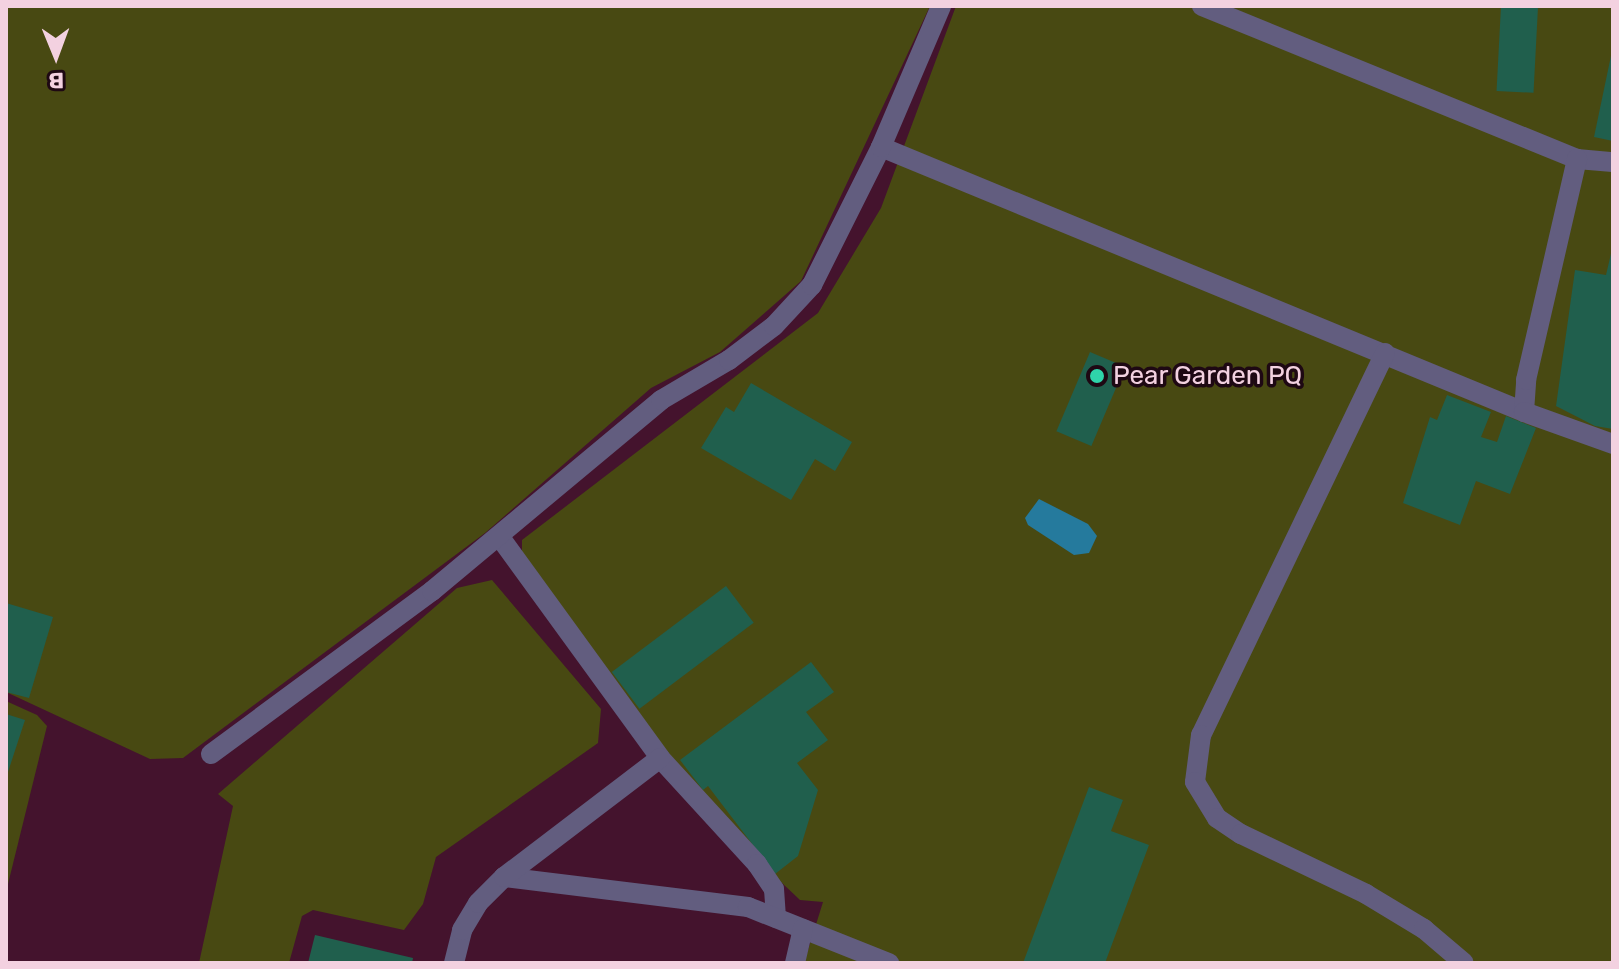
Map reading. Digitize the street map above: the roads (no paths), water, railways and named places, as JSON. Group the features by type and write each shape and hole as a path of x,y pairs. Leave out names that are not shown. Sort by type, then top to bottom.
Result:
{"street":[{"path":"211,754 499,536 661,400 729,360 774,326 812,285 881,147 941,6"},
{"path":"1202,6 1577,159 1613,162"},
{"path":"881,147 1524,412 1613,444"},
{"path":"1524,412 1526,380 1577,159"},
{"path":"1385,353 1201,735 1195,782 1217,818 1241,834 1366,894 1424,929 1464,963"},
{"path":"499,536 660,758 757,864 774,889 776,918"},
{"path":"454,963 470,917 504,877 660,758"},
{"path":"504,877 748,907 889,963"},
{"path":"795,963 803,929"}],"water":[{"path":"1039,499 1088,524 1097,536 1089,553 1074,555 1028,525 1025,518"}],"place":[{"name":"Pear Garden PQ","path":"1097,376"}]}
